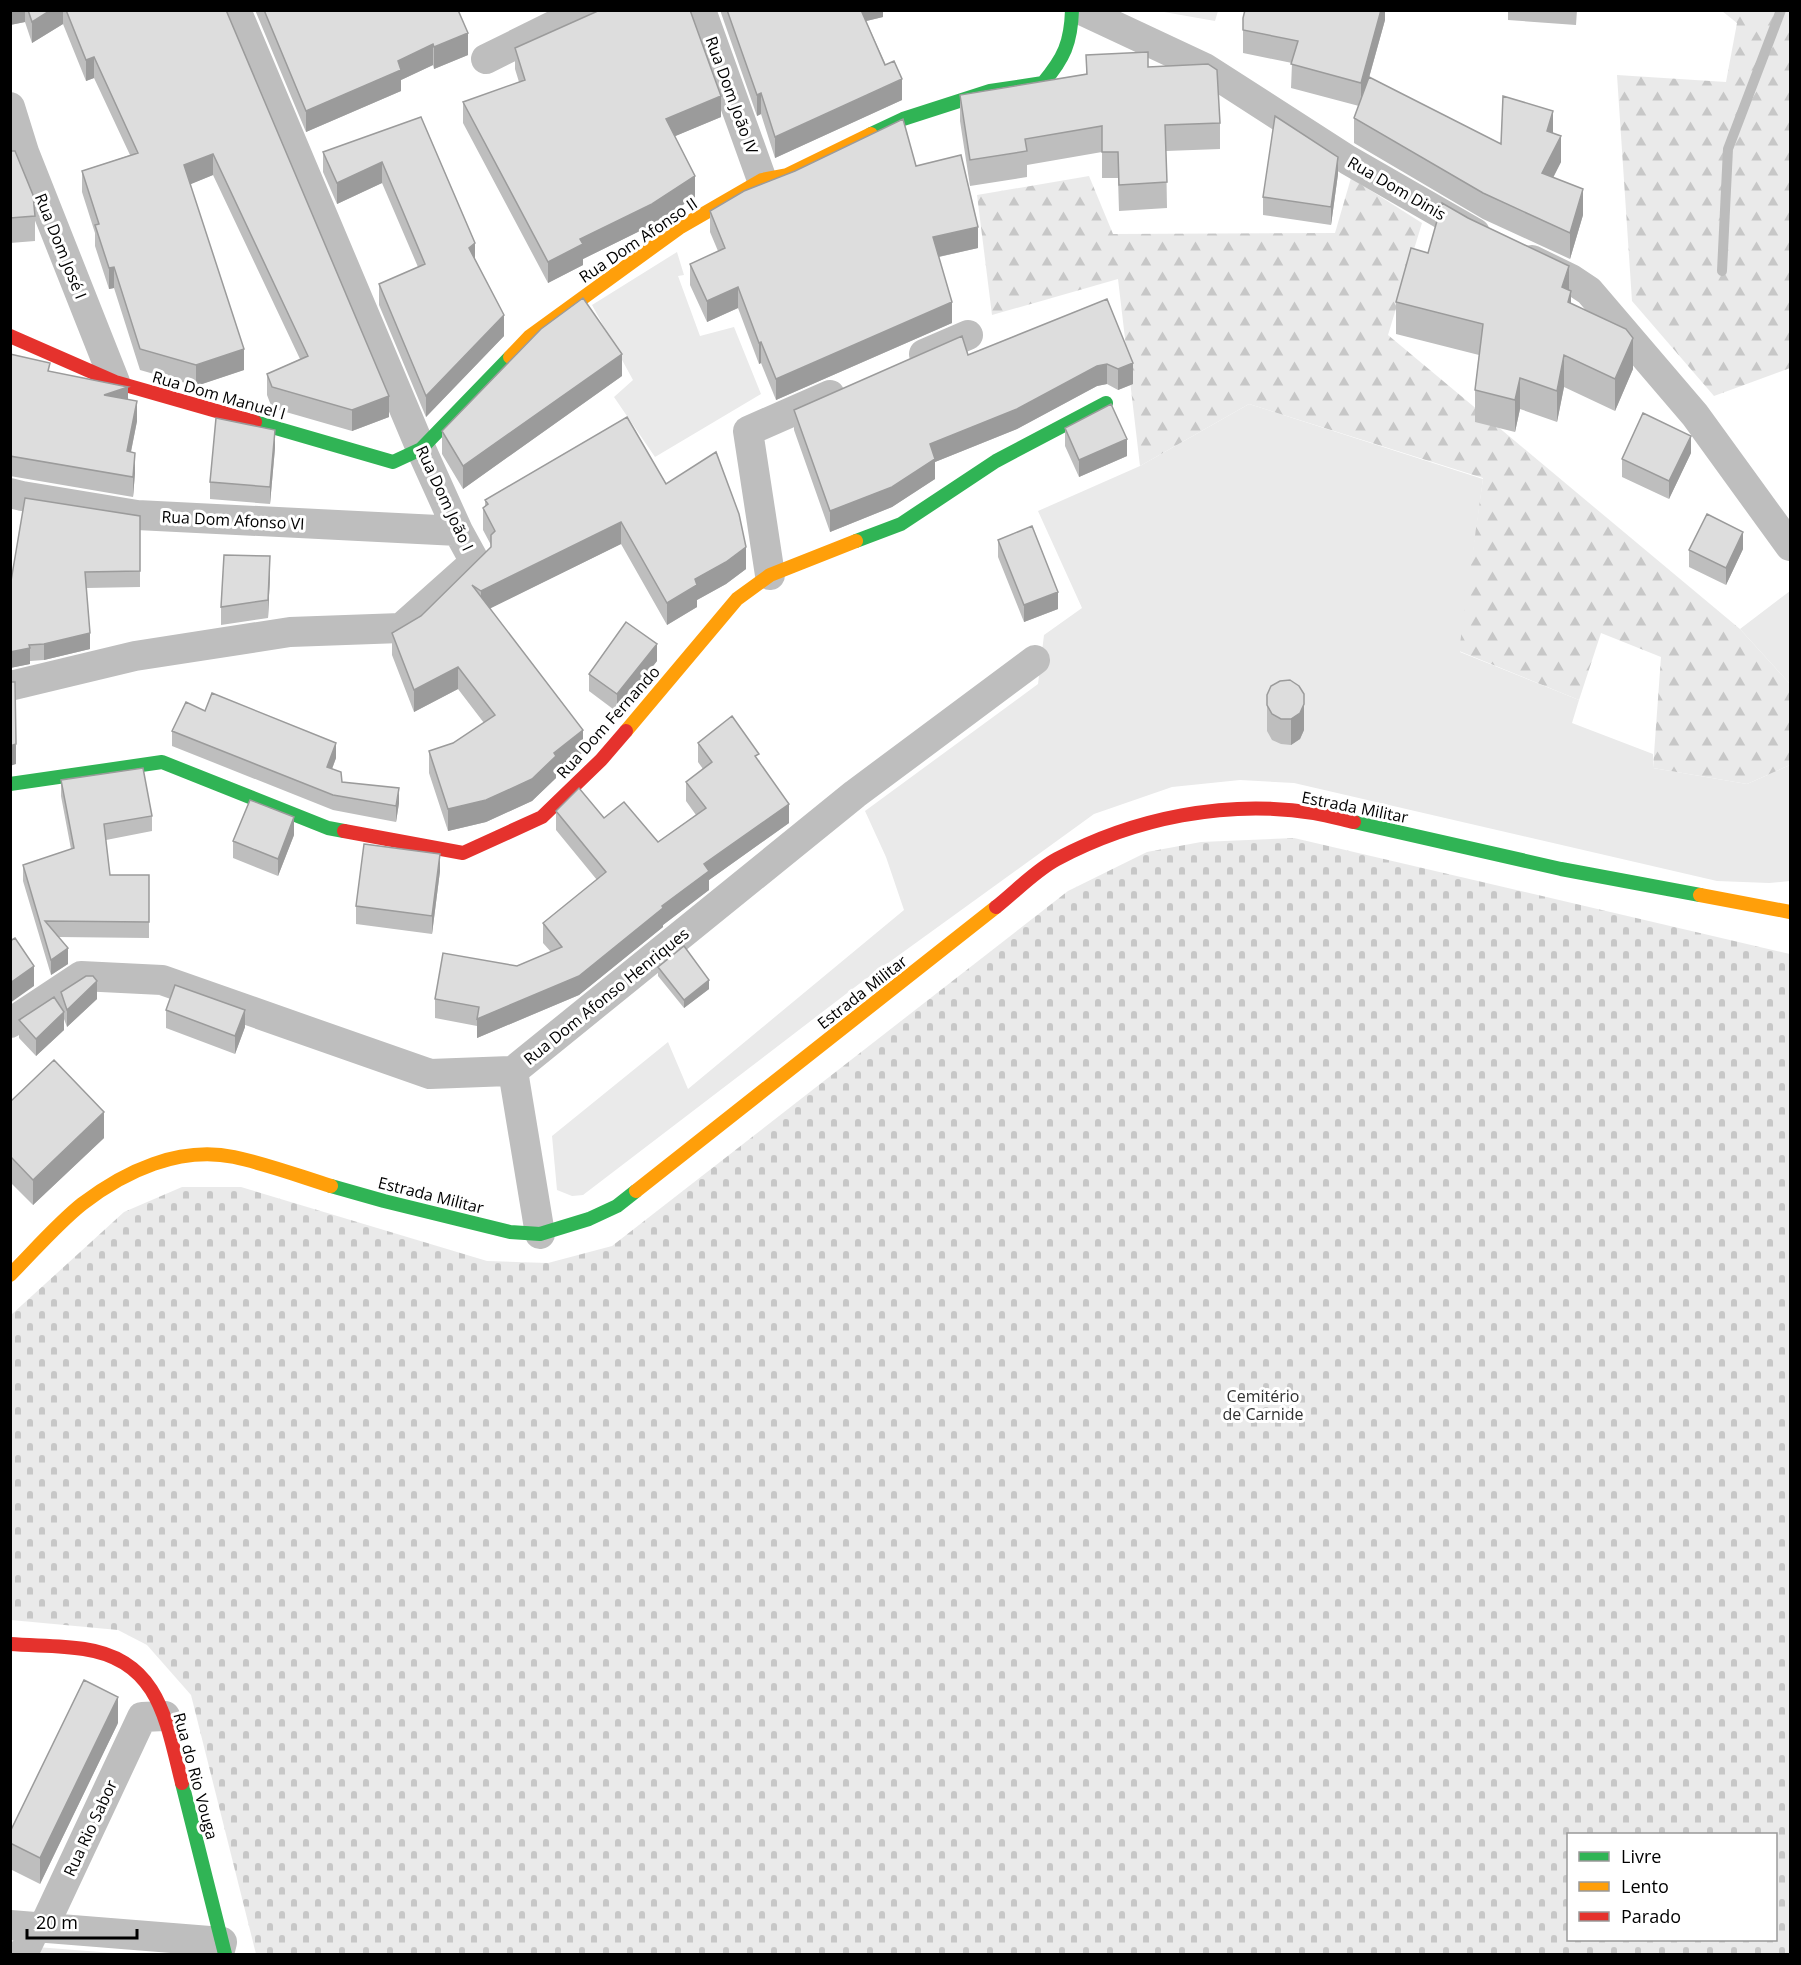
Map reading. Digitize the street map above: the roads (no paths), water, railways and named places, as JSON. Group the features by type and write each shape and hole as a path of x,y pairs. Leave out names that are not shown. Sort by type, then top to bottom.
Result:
{"street":[{"name":"Rua Dom João I","path":"10,686 135,656 290,632 401,628 475,562 458,531 421,449 236,10"},
{"path":"486,59 585,10"},
{"name":"Rua Dom João IV","path":"701,10 762,180"},
{"name":"Rua Dom Afonso II","path":"421,449 529,337 679,228 762,180 787,175 903,119 990,91 1043,84 1064,60 1071,35 1072,10"},
{"name":"Rua Dom Dinis","path":"1081,10 1205,68 1348,160 1475,234 1570,279 1589,291 1695,416 1791,546"},
{"name":"Rua Dom José I","path":"10,107 17,154 116,382"},
{"path":"894,367 968,334"},
{"name":"Rua Dom Manuel I","path":"10,336 116,382 393,462 421,449"},
{"path":"770,575 748,431 853,385"},
{"name":"Rua Dom Fernando","path":"10,784 162,762 328,828 463,853 542,817 601,760 737,599 770,575 901,524 996,461 1106,403"},
{"name":"Rua Dom Afonso VI","path":"10,493 137,515 458,531"},
{"name":"Rua Dom Afonso Henriques","path":"10,1023 81,976 162,980 430,1074 513,1071 855,794 1035,660"},
{"name":"Estrada Militar","path":"10,1275 81,1205 118,1180 154,1162 192,1155 233,1157 384,1201 510,1232 540,1234 589,1219 617,1206 1056,860 1102,838 1161,820 1207,811 1253,809 1313,813 1561,869 1791,912"},
{"path":"513,1071 540,1234"},
{"name":"Rua do Rio Vouga","path":"10,1644 29,1647 88,1648 115,1656 137,1670 147,1681 165,1716 222,1950"},
{"name":"Rua Rio Sabor","path":"23,1954 23,1926 45,1924 142,1717 165,1716"},
{"path":"23,1926 222,1950"}],"waterway":[{"path":"1722,271 1728,149 1781,10"}],"park label":[{"name":"Cemitério de Carnide","path":"1263,1405"}]}
